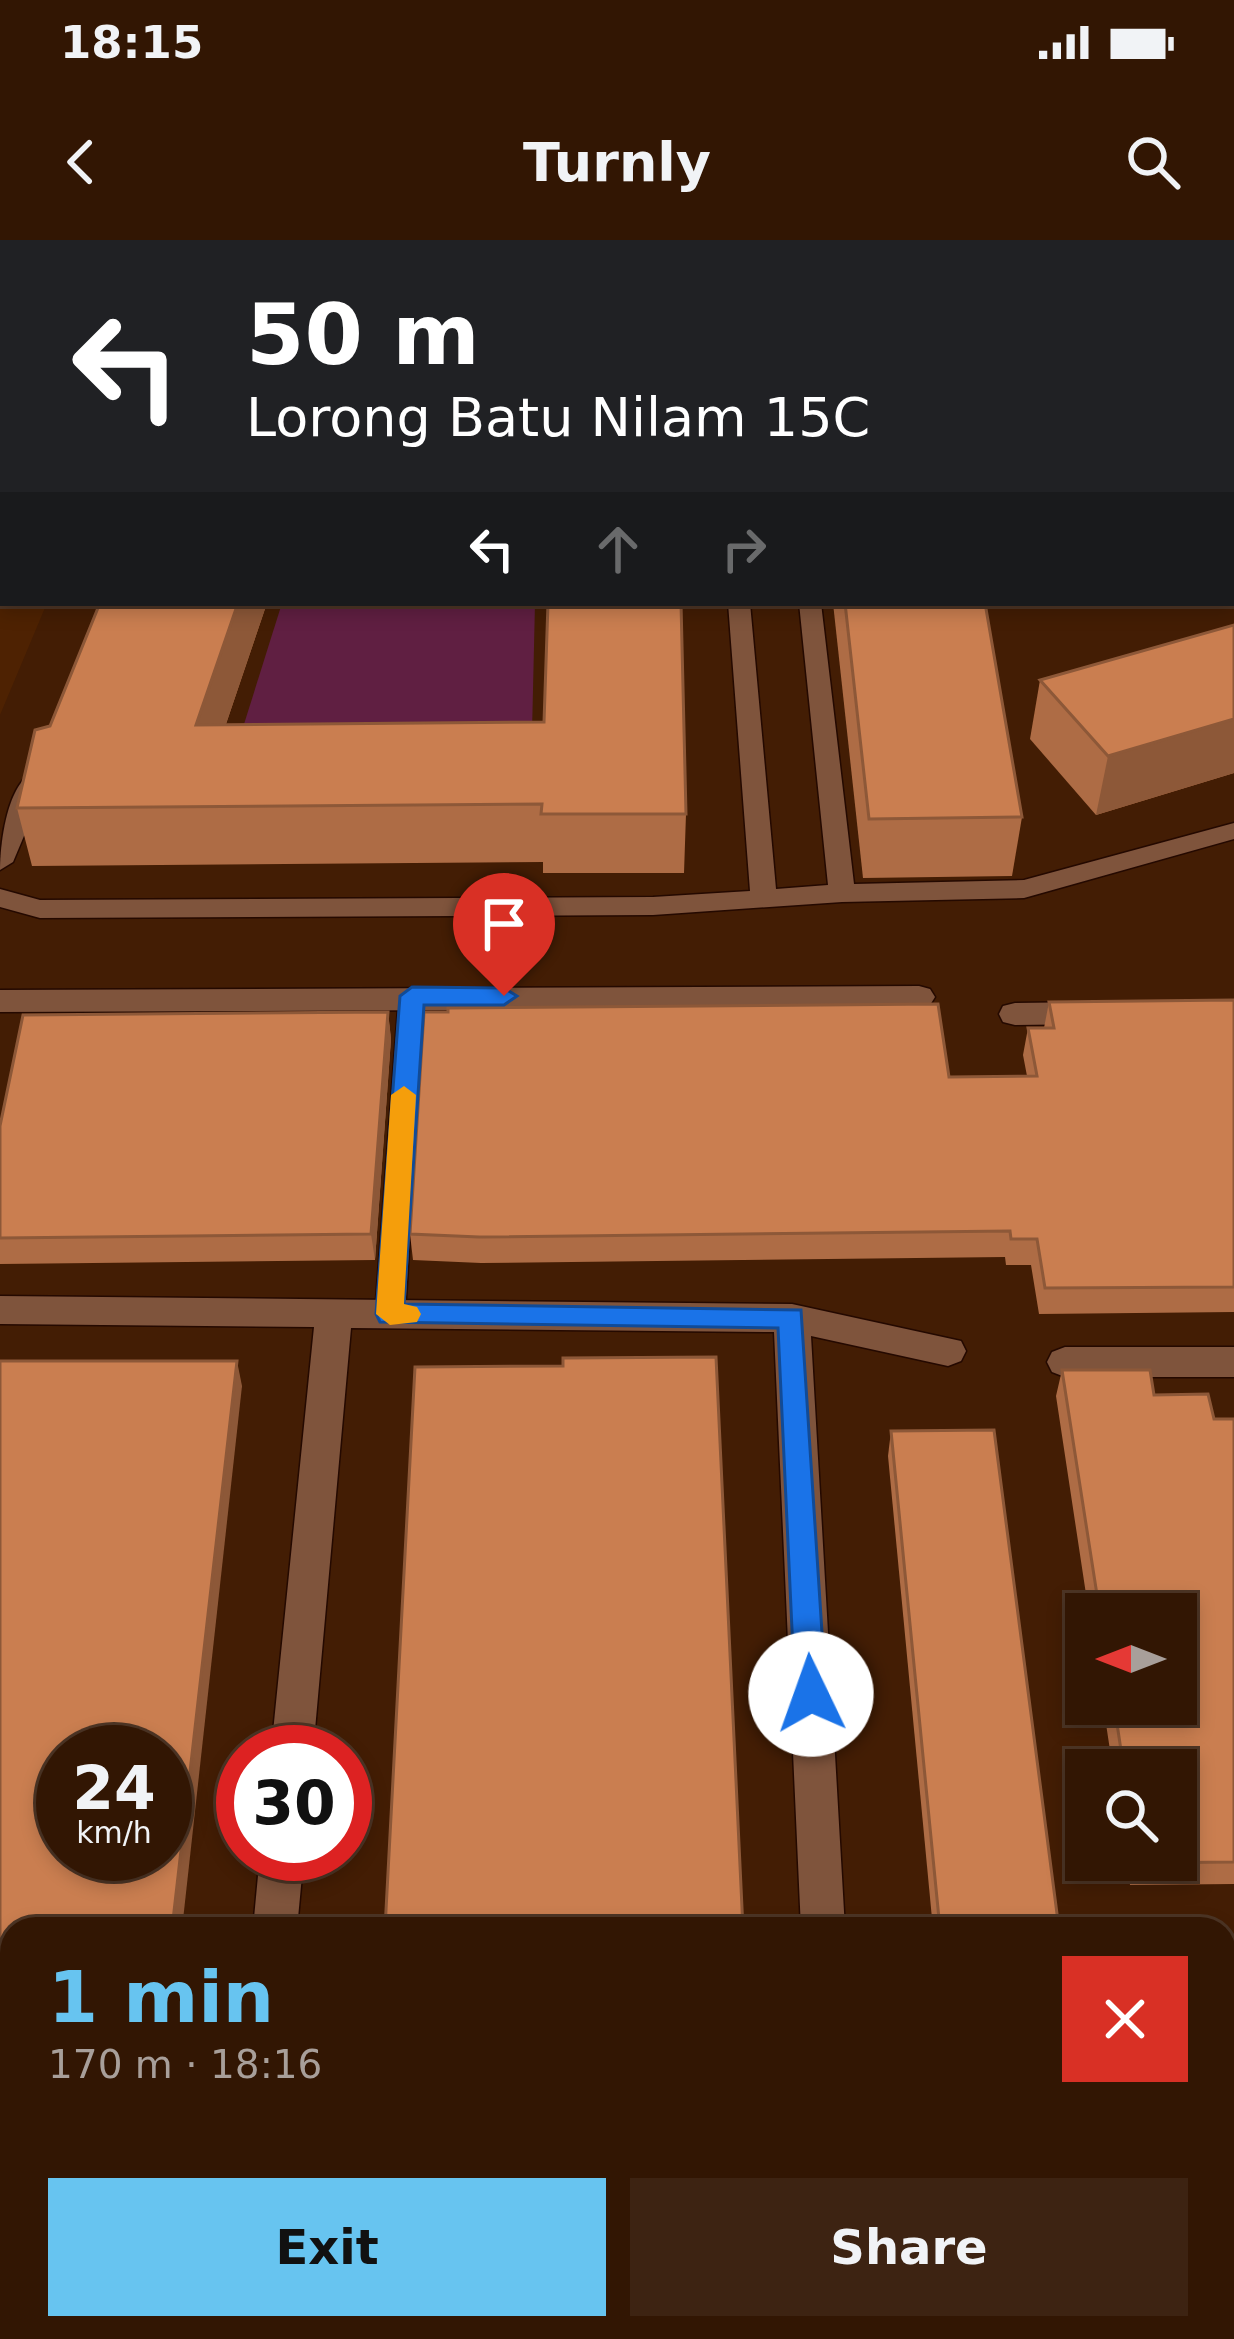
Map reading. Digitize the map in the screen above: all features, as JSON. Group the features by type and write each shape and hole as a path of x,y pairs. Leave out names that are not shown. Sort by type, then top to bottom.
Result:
{"street":[{"path":"0,1001 919,997"},
{"path":"1015,1014 1124,1012"},
{"path":"0,1310 792,1318 948,1352"},
{"path":"295,1725 334,1313"},
{"path":"792,1318 822,1917"},
{"path":"1065,1362 1234,1362"},
{"path":"276,1917 279,1881"}],"lane":[{"path":"740,606 764,898"},
{"path":"810,606 842,893"},
{"path":"0,862 46,758"},
{"path":"0,898 19,907 88,909 653,907 842,893 1042,887 1234,831"},
{"path":"390,1314 412,996"}],"shaded area":[{"path":"0,606 46,606 0,715"},
{"path":"281,606 535,606 531,776 229,772"}],"building":[{"path":"99,606 237,606 196,725 544,722 548,606 681,606 686,814 541,814 542,804 17,808 35,730 50,726"},
{"path":"845,606 986,606 1022,817 869,819"},
{"path":"1234,625 1234,719 1108,756 1040,680"},
{"path":"1234,1000 1234,1287 1045,1288 1037,1239 1011,1239 1010,1231 410,1234 424,1012 448,1012 448,1008 938,1004 949,1077 1037,1076 1028,1028 1054,1028 1049,1002"},
{"path":"388,1012 371,1234 0,1238 0,1126 23,1015"},
{"path":"716,1357 742,1917 386,1917 415,1367 563,1366 563,1358"},
{"path":"0,1361 237,1361 192,1754 192,1725 36,1725 36,1881 177,1881 173,1917 0,1917"},
{"path":"1062,1370 1150,1370 1154,1395 1208,1394 1214,1419 1234,1419 1234,1862 1197,1862 1197,1749 1121,1749 1117,1725 1197,1725 1197,1593 1097,1593"},
{"path":"994,1430 1057,1917 939,1917 891,1431"}],"slow traffic":[{"path":"404,1095 390,1314 408,1314"}],"route":[{"path":"504,996 412,996 390,1314 792,1318 811,1694"}]}
